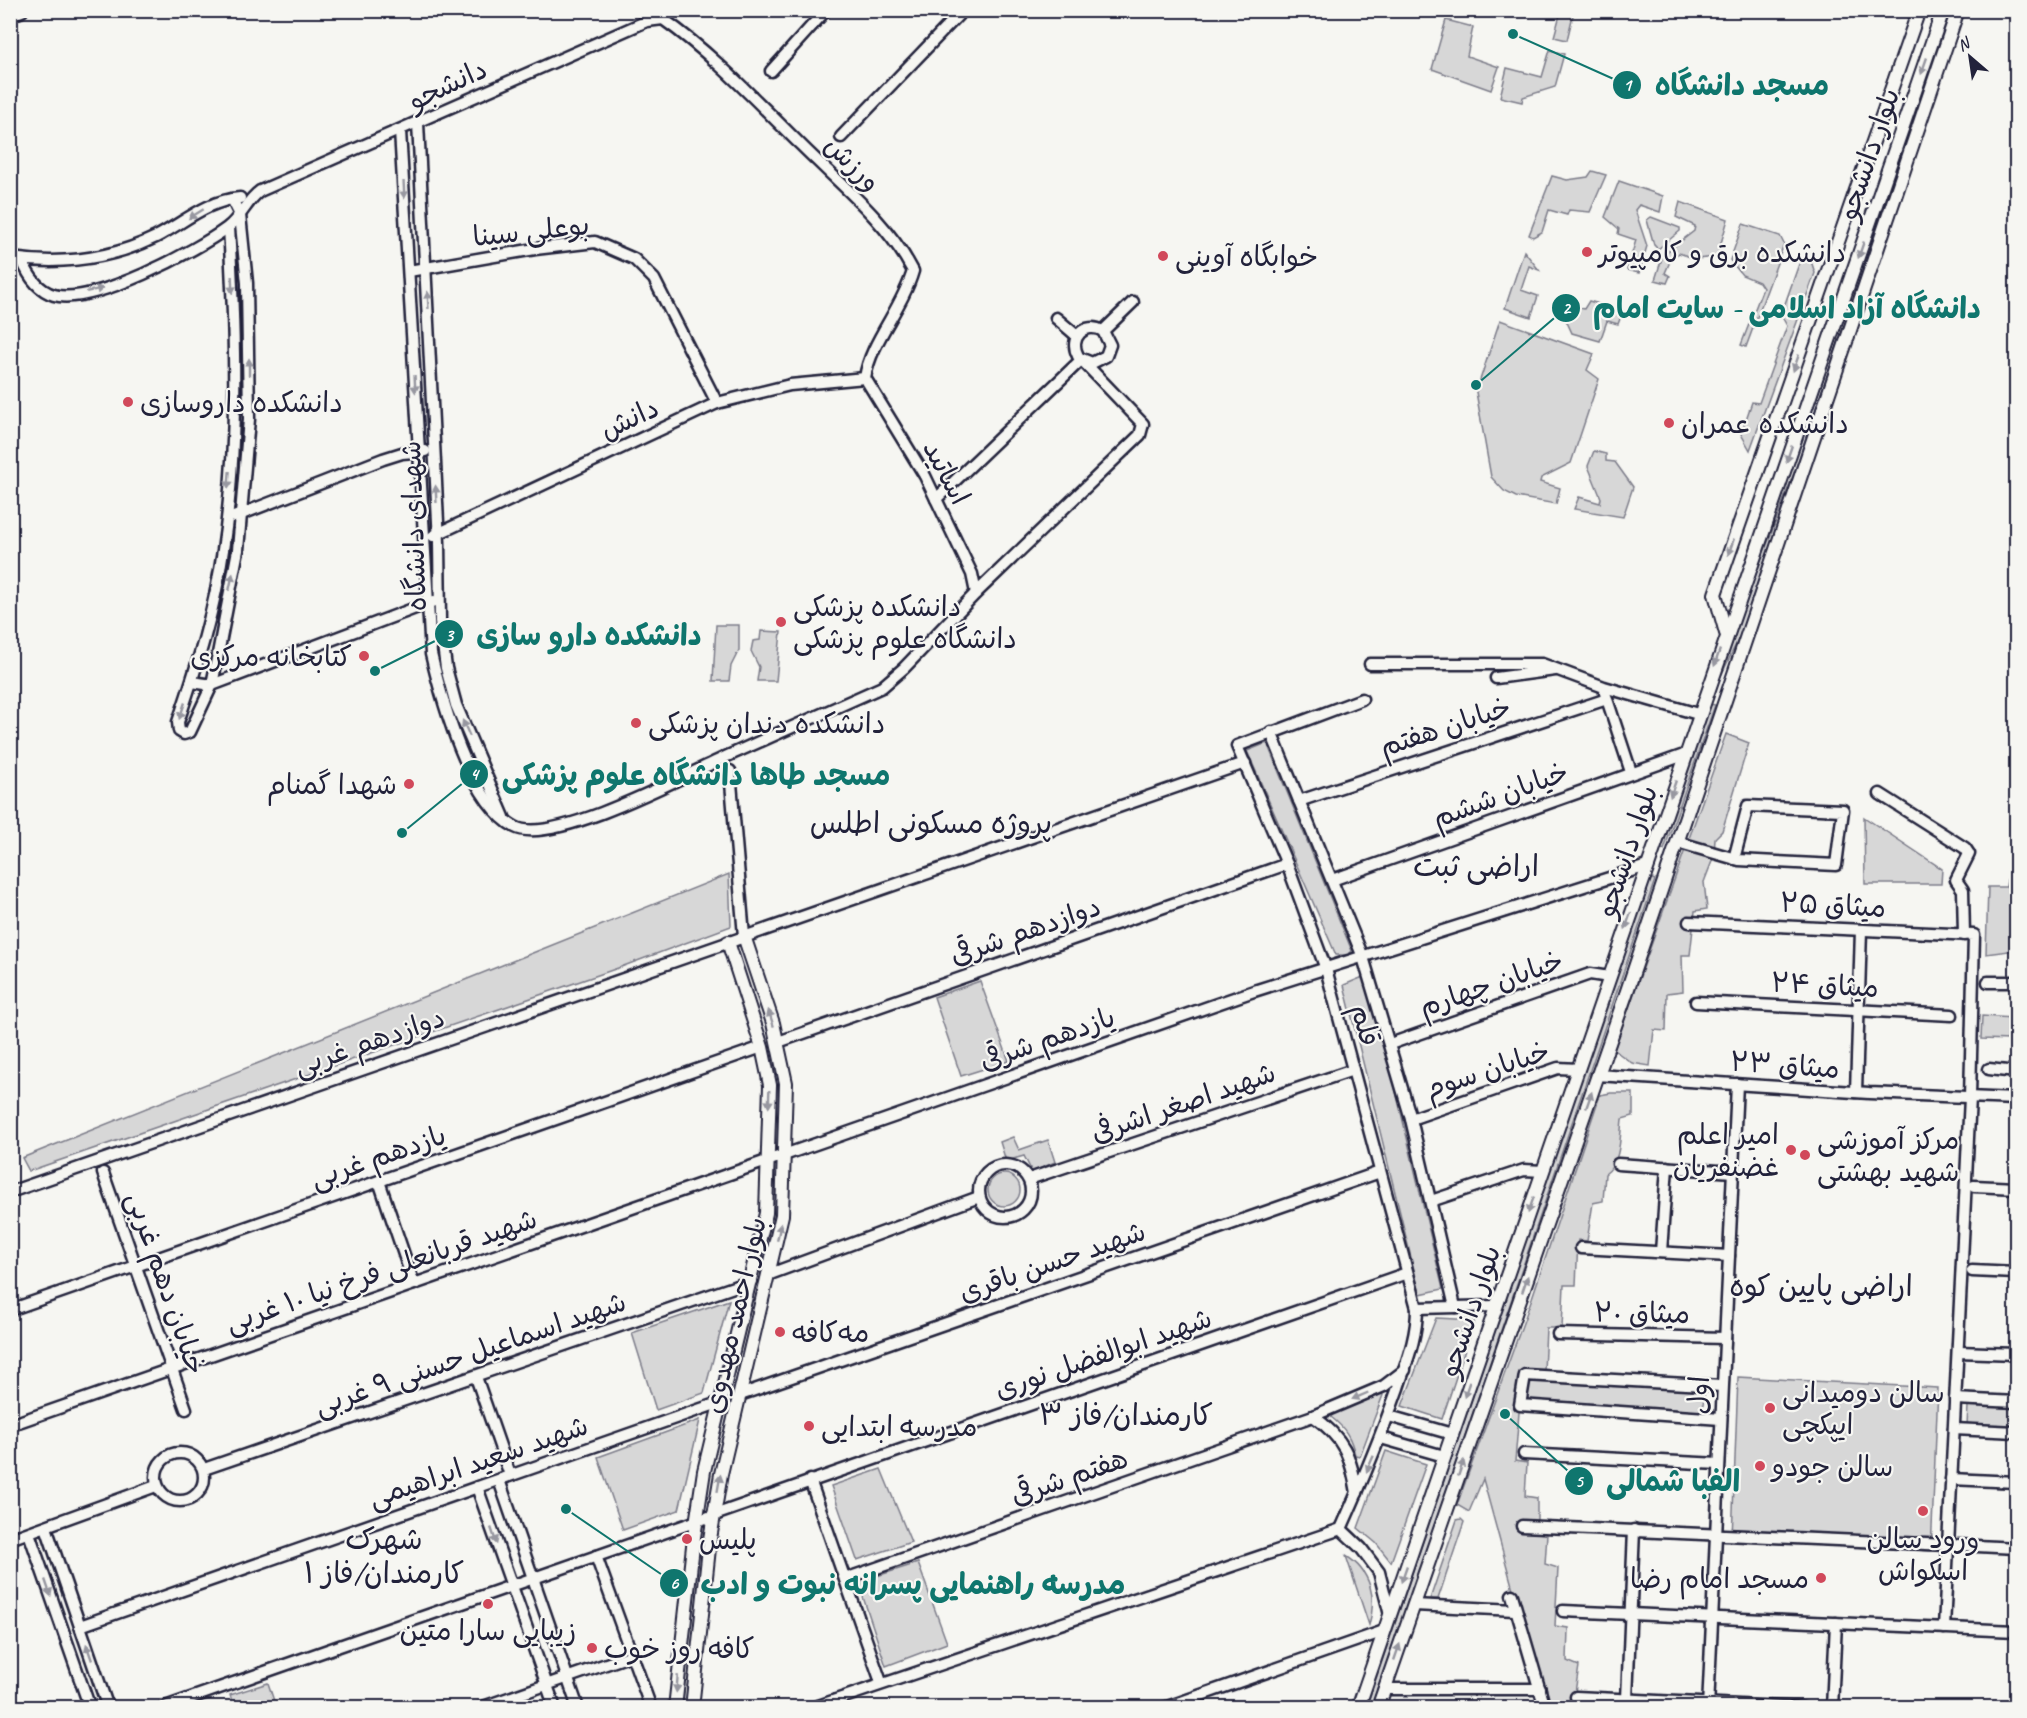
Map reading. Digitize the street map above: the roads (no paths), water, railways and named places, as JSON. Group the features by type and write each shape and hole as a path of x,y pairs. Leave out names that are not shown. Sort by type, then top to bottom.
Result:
{"main road":[{"path":"1726,634 1715,594 1919,10"},
{"name":"بلوار دانشجو","path":"1358,1707 1709,681 1942,10"},
{"name":"بلوار دانشجو","path":"1378,1707 1598,1075 1958,10"},
{"path":"1709,681 1729,687"},
{"path":"1647,866 1667,871"},
{"name":"بلوار احمد مهدوی","path":"692,1707 714,1515 782,1215 786,1083 778,1042 744,936"},
{"name":"بلوار احمد مهدوی","path":"675,1707 696,1521 705,1471 766,1213 770,1085 762,1047 728,942"}],"street":[{"path":"771,71 826,10"},
{"path":"841,137 963,10"},
{"path":"10,16 22,11"},
{"name":"دانشجو","path":"16,259 57,262 127,250 207,207 232,199 251,197 647,21 663,19"},
{"name":"ورزش","path":"663,19 697,43 863,206 900,246 913,271 906,294 868,362 866,378"},
{"name":"شهدای دانشگاه","path":"418,123 435,452 440,600 446,668 456,705 505,820"},
{"name":"شهدای دانشگاه","path":"400,131 431,654 444,710 485,799 505,820"},
{"path":"16,259 39,287 53,295 64,296 101,290 161,266 229,226 240,216 251,197"},
{"path":"229,226 234,418 226,518 211,616 178,722 179,731 184,734 190,732 212,685 238,550 249,419 249,322 240,216 232,199"},
{"name":"بوعلی سینا","path":"409,271 535,249 595,242 634,259 654,279 717,403"},
{"path":"1103,331 1133,302"},
{"path":"1056,318 1077,336"},
{"path":"505,820 517,829 548,829 583,819 643,796 882,687 1140,435 1143,424 1075,349 1077,336 1089,328 1103,331"},
{"path":"1082,359 1097,362 1106,356 1110,345 1103,331"},
{"path":"936,499 1082,359"},
{"name":"دانش","path":"424,539 438,535 717,403 790,385 866,378"},
{"name":"اساتید","path":"866,378 936,499 972,574 976,593"},
{"path":"226,518 239,517 382,459 418,451 435,452"},
{"path":"192,682 212,685 440,600"},
{"path":"211,616 224,619"},
{"path":"1370,664 1542,664 1604,687 1698,714"},
{"path":"1496,678 1558,670"},
{"path":"1604,687 1631,772"},
{"path":"1245,763 1237,746 1362,699"},
{"name":"خیابان هفتم","path":"1299,801 1607,699"},
{"path":"1271,732 1363,957 1411,1119 1455,1307"},
{"name":"خیابان ششم","path":"1332,880 1684,755"},
{"name":"قلم","path":"1245,763 1287,864 1326,969 1417,1308 1417,1332 1405,1370 1381,1438 1341,1529"},
{"name":"دوازدهم غربی","path":"10,1192 1245,763"},
{"path":"730,771 744,936"},
{"path":"1880,794 1965,848 1969,854 1956,880 1963,890 1969,935 1970,1097 1955,1399 1952,1479 1953,1545 1944,1628"},
{"path":"1677,842 1734,859 1836,865 1843,810 1748,806 1734,859"},
{"name":"دوازدهم شرقی","path":"778,1042 1287,864"},
{"name":"یازدهم شرقی","path":"767,1161 1254,991 1647,866"},
{"name":"میثاق ۲۵","path":"1689,922 1969,935"},
{"path":"1856,1092 1861,930"},
{"name":"خیابان چهارم","path":"1390,1044 1590,974 1609,977"},
{"path":"1988,982 2016,982"},
{"name":"میثاق ۲۴","path":"1696,1002 1952,1015"},
{"name":"یازدهم غربی","path":"10,1310 762,1047"},
{"name":"خیابان سوم","path":"1411,1119 1558,1068 1578,1069"},
{"name":"شهید اصغر اشرفی","path":"1029,1179 1353,1070"},
{"path":"1989,1070 2016,1072"},
{"name":"میثاق ۲۳","path":"1598,1075 1856,1092 2016,1099"},
{"name":"اول","path":"1708,1705 1737,1084"},
{"name":"شهید قربانعلی فرخ نیا ۱۰ غربی","path":"10,1425 767,1161"},
{"path":"1618,1164 1733,1172"},
{"path":"1000,1166 1013,1166 1029,1179 1031,1199 1023,1211 1011,1217 991,1214 979,1197 983,1177 1000,1166"},
{"path":"1661,1252 1667,1167"},
{"path":"1431,1201 1524,1170 1543,1171"},
{"name":"شهید حسن باقری","path":"740,1395 1380,1172"},
{"name":"خیابان دهم غربی","path":"103,1173 186,1409"},
{"path":"379,1181 414,1284"},
{"path":"1974,1186 2016,1188"},
{"path":"770,1274 979,1197"},
{"path":"1581,1248 1729,1256"},
{"path":"1972,1271 2016,1273"},
{"name":"شهید ابوالفضل نوری","path":"162,1707 1407,1273"},
{"name":"شهید اسماعیل حسنی ۹ غربی","path":"204,1469 751,1281"},
{"path":"1417,1308 1496,1306"},
{"name":"میثاق ۲۰","path":"1558,1334 1725,1338"},
{"path":"1958,1352 2016,1354"},
{"name":"هفتم شرقی","path":"845,1579 1313,1416 1384,1386 1405,1370"},
{"path":"1721,1419 1520,1405 1525,1375 1722,1386"},
{"path":"476,1377 510,1476"},
{"path":"1955,1399 2016,1402"},
{"name":"شهید سعید ابراهیمی","path":"80,1626 722,1402"},
{"path":"1313,1416 1331,1429 1341,1442 1352,1464 1357,1493"},
{"path":"1389,1416 1452,1434"},
{"path":"1954,1429 2016,1432"},
{"path":"1381,1438 1444,1456"},
{"path":"180,1452 195,1456 204,1469 204,1484 200,1491 195,1497 181,1502 166,1498 156,1486 156,1470 165,1457 172,1454 180,1452"},
{"path":"1524,1454 1719,1464"},
{"path":"1952,1479 2016,1482"},
{"path":"499,1480 531,1578 578,1707"},
{"path":"810,1480 881,1682"},
{"path":"10,1539 156,1486"},
{"path":"477,1487 555,1707"},
{"path":"1522,1526 2016,1548"},
{"path":"46,1527 108,1707"},
{"path":"812,1707 1341,1529 1361,1548 1379,1572 1390,1615"},
{"path":"1627,1699 1634,1530"},
{"path":"29,1533 90,1707"},
{"path":"596,1556 651,1707"},
{"path":"1512,1595 1545,1707"},
{"path":"1414,1605 1515,1610"},
{"path":"1563,1611 2016,1631"},
{"path":"1832,1707 1836,1623"},
{"path":"1164,1707 1384,1631"},
{"path":"480,1707 632,1655"},
{"path":"1384,1689 1540,1689"},
{"path":"1576,1697 1708,1705 1803,1707"}],"place":[{"name":"مسجد دانشگاه","path":"1513,34"},
{"name":"دانشکده برق و کامپیوتر","path":"1587,252"},
{"name":"خوابگاه آوینی","path":"1163,256"},
{"name":"دانشگاه آزاد اسلامی - سایت امام","path":"1476,385"},
{"name":"دانشکده داروسازی","path":"128,402"},
{"name":"دانشکده عمران","path":"1669,423"},
{"name":"دانشکده پزشکی دانشگاه علوم پزشکی","path":"781,622"},
{"name":"کتابخانه مرکزی","path":"364,656"},
{"name":"دانشکده دارو سازی","path":"375,671"},
{"name":"دانشکده دندان پزشکی","path":"636,723"},
{"name":"شهدا گمنام","path":"409,784"},
{"name":"مسجد طاها دانشگاه علوم پزشکی","path":"402,833"},
{"name":"امیر اعلم غضنفریان","path":"1791,1150"},
{"name":"مرکز آموزشی شهید بهشتی","path":"1805,1155"},
{"name":"مه‌کافه","path":"780,1332"},
{"name":"سالن دومیدانی ایپکچی","path":"1770,1408"},
{"name":"الفبا شمالی","path":"1505,1414"},
{"name":"مدرسه ابتدایی","path":"809,1426"},
{"name":"سالن جودو","path":"1760,1466"},
{"name":"مدرسه راهنمایی پسرانه نبوت و ادب","path":"566,1509"},
{"name":"ورود سالن اسکواش","path":"1923,1511"},
{"name":"پلیس","path":"687,1539"},
{"name":"مسجد امام رضا","path":"1821,1578"},
{"name":"زیبایی سارا متین","path":"488,1604"},
{"name":"کافه روز خوب","path":"592,1648"}],"district":[{"name":"پروژه مسکونی اطلس","path":"931,823"},
{"name":"اراضی ثبت","path":"1476,866"},
{"name":"اراضی پایین کوه","path":"1821,1286"},
{"name":"کارمندان/فاز ۳","path":"1126,1415"},
{"name":"شهرک کارمندان/فاز ۱","path":"384,1556"}]}
